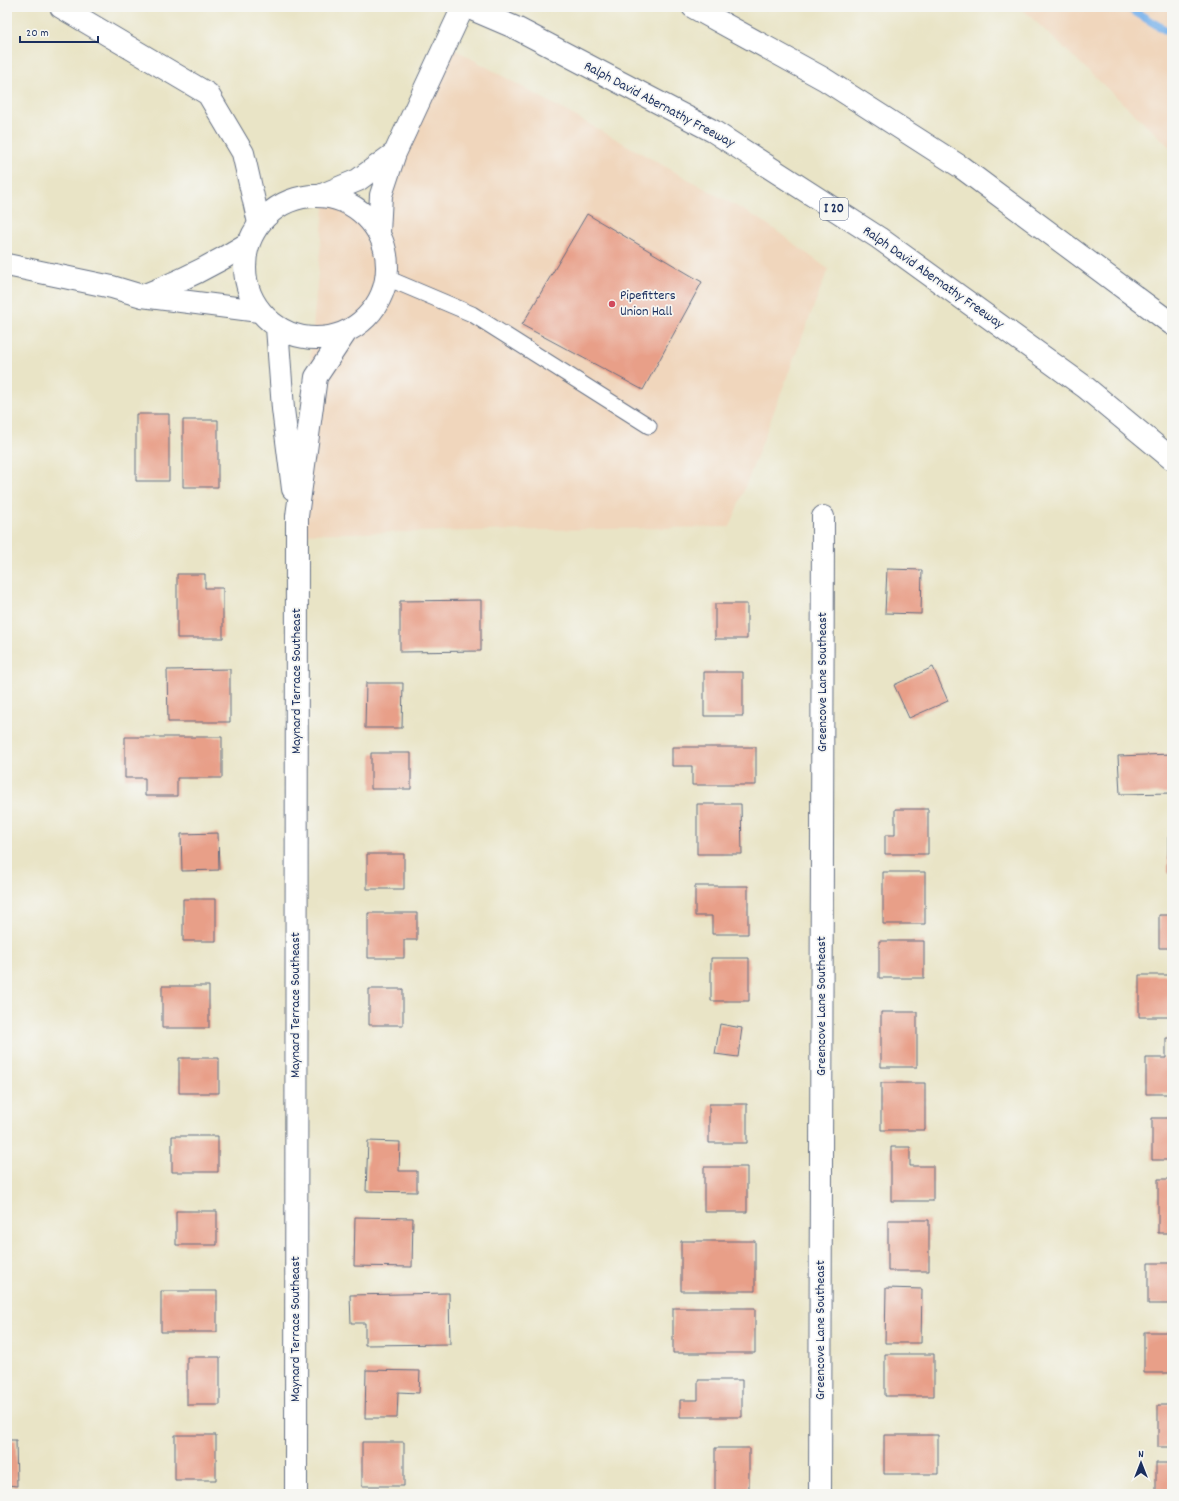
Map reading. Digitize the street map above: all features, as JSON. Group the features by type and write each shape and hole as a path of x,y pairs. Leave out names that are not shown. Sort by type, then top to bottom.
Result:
{"main road":[{"path":"62,7 208,94 243,153 259,223"},
{"path":"395,153 358,180 322,195 298,197 293,199 276,207 259,223 247,244 244,267 247,291 259,311 277,327 299,337 323,338 346,332 365,319 379,300 387,278 386,255 379,233 380,195 395,153 463,7"},
{"name":"Ralph David Abernathy Freeway","path":"467,7 516,28 713,131 879,238 1085,387 1172,459"},
{"path":"693,7 824,79 961,167 1172,324"},
{"path":"322,195 345,201 364,214 379,233"},
{"path":"142,296 173,284 247,244"},
{"path":"7,265 112,287 142,296 259,311"},
{"name":"Maynard Terrace Southeast","path":"277,327 282,409 297,516"},
{"name":"Maynard Terrace Southeast","path":"296,1494 297,516 316,377 346,332"},
{"name":"Greencove Lane Southeast","path":"820,1494 823,517"}],"lane":[{"path":"387,278 472,314 649,426"}],"shaded area":[{"path":"1020,7 1172,7 1172,149"},
{"path":"449,46 763,221 828,269 730,527 294,534 325,197 363,221"}],"building":[{"name":"Pipefitters Union Hall","path":"587,214 702,282 643,390 522,325"},
{"path":"136,414 169,414 169,481 136,481"},
{"path":"183,420 218,420 218,487 183,487"},
{"path":"887,569 922,570 921,614 885,613"},
{"path":"177,574 205,574 205,588 223,588 223,638 177,638"},
{"path":"481,600 481,651 400,652 400,601"},
{"path":"715,604 747,604 747,639 715,639"},
{"path":"933,667 948,701 909,718 894,685"},
{"path":"230,669 230,722 168,722 167,670"},
{"path":"704,672 743,672 743,716 704,716"},
{"path":"366,683 403,683 402,728 365,728"},
{"path":"125,737 222,737 222,778 177,778 177,796 145,796 145,778 125,778"},
{"path":"672,747 756,747 756,785 692,785 692,766 672,766"},
{"path":"371,753 411,753 411,789 371,789"},
{"path":"1172,754 1172,793 1120,794 1118,756"},
{"path":"697,804 741,804 742,854 697,854"},
{"path":"895,809 928,809 928,854 885,854 885,835 895,835"},
{"path":"218,833 219,870 182,871 181,834"},
{"path":"1168,837 1172,837 1172,873 1168,873"},
{"path":"367,854 404,854 404,889 367,889"},
{"path":"883,872 925,872 925,924 883,924"},
{"path":"695,886 748,886 748,934 712,934 712,916 695,916"},
{"path":"183,899 216,899 216,941 183,941"},
{"path":"368,913 417,913 417,940 404,940 404,958 368,958"},
{"path":"1159,915 1172,915 1172,948 1159,948"},
{"path":"879,941 924,941 924,978 879,978"},
{"path":"711,958 749,958 749,1001 711,1001"},
{"path":"1139,975 1172,975 1172,1017 1139,1017"},
{"path":"162,986 209,986 209,1028 162,1028"},
{"path":"369,989 403,989 403,1025 369,1025"},
{"path":"881,1012 917,1012 917,1067 881,1067"},
{"path":"720,1024 742,1028 738,1057 715,1054"},
{"path":"1166,1038 1172,1038 1172,1094 1146,1094 1146,1058 1166,1058"},
{"path":"179,1058 219,1058 219,1093 179,1093"},
{"path":"881,1083 925,1083 925,1130 881,1130"},
{"path":"709,1104 747,1104 747,1143 709,1143"},
{"path":"1152,1118 1172,1118 1172,1160 1152,1160"},
{"path":"172,1136 218,1136 218,1172 172,1172"},
{"path":"368,1141 400,1142 399,1171 417,1171 417,1192 366,1191"},
{"path":"891,1147 910,1147 910,1166 933,1166 933,1201 891,1201"},
{"path":"704,1167 747,1167 747,1212 704,1212"},
{"path":"1158,1179 1172,1179 1172,1233 1158,1233"},
{"path":"176,1211 217,1211 217,1245 176,1245"},
{"path":"355,1217 413,1218 412,1267 354,1266"},
{"path":"888,1220 929,1220 929,1271 888,1271"},
{"path":"681,1241 755,1241 755,1291 681,1291"},
{"path":"1148,1263 1172,1263 1172,1304 1148,1304"},
{"path":"886,1288 922,1289 921,1343 885,1343"},
{"path":"161,1291 217,1291 217,1332 161,1332"},
{"path":"449,1293 450,1344 365,1345 365,1323 351,1323 350,1295"},
{"path":"673,1308 755,1308 755,1353 673,1353"},
{"path":"1144,1332 1172,1332 1172,1373 1144,1373"},
{"path":"885,1354 934,1354 934,1396 885,1396"},
{"path":"187,1357 220,1357 220,1405 187,1405"},
{"path":"366,1370 420,1371 419,1393 398,1392 397,1418 365,1418"},
{"path":"698,1380 742,1380 742,1417 680,1417 680,1400 698,1400"},
{"path":"1158,1405 1172,1405 1172,1447 1158,1447"},
{"path":"175,1435 216,1435 216,1480 175,1480"},
{"path":"884,1435 938,1435 938,1474 884,1474"},
{"path":"7,1440 16,1440 17,1486 7,1485"},
{"path":"362,1442 404,1442 404,1486 362,1486"},
{"path":"715,1448 749,1448 749,1491 715,1491"},
{"path":"1156,1463 1172,1463 1172,1494 1156,1494"}],"waterway":[{"path":"1127,7 1172,34"}],"place":[{"name":"Pipefitters Union Hall","path":"612,304"}]}
